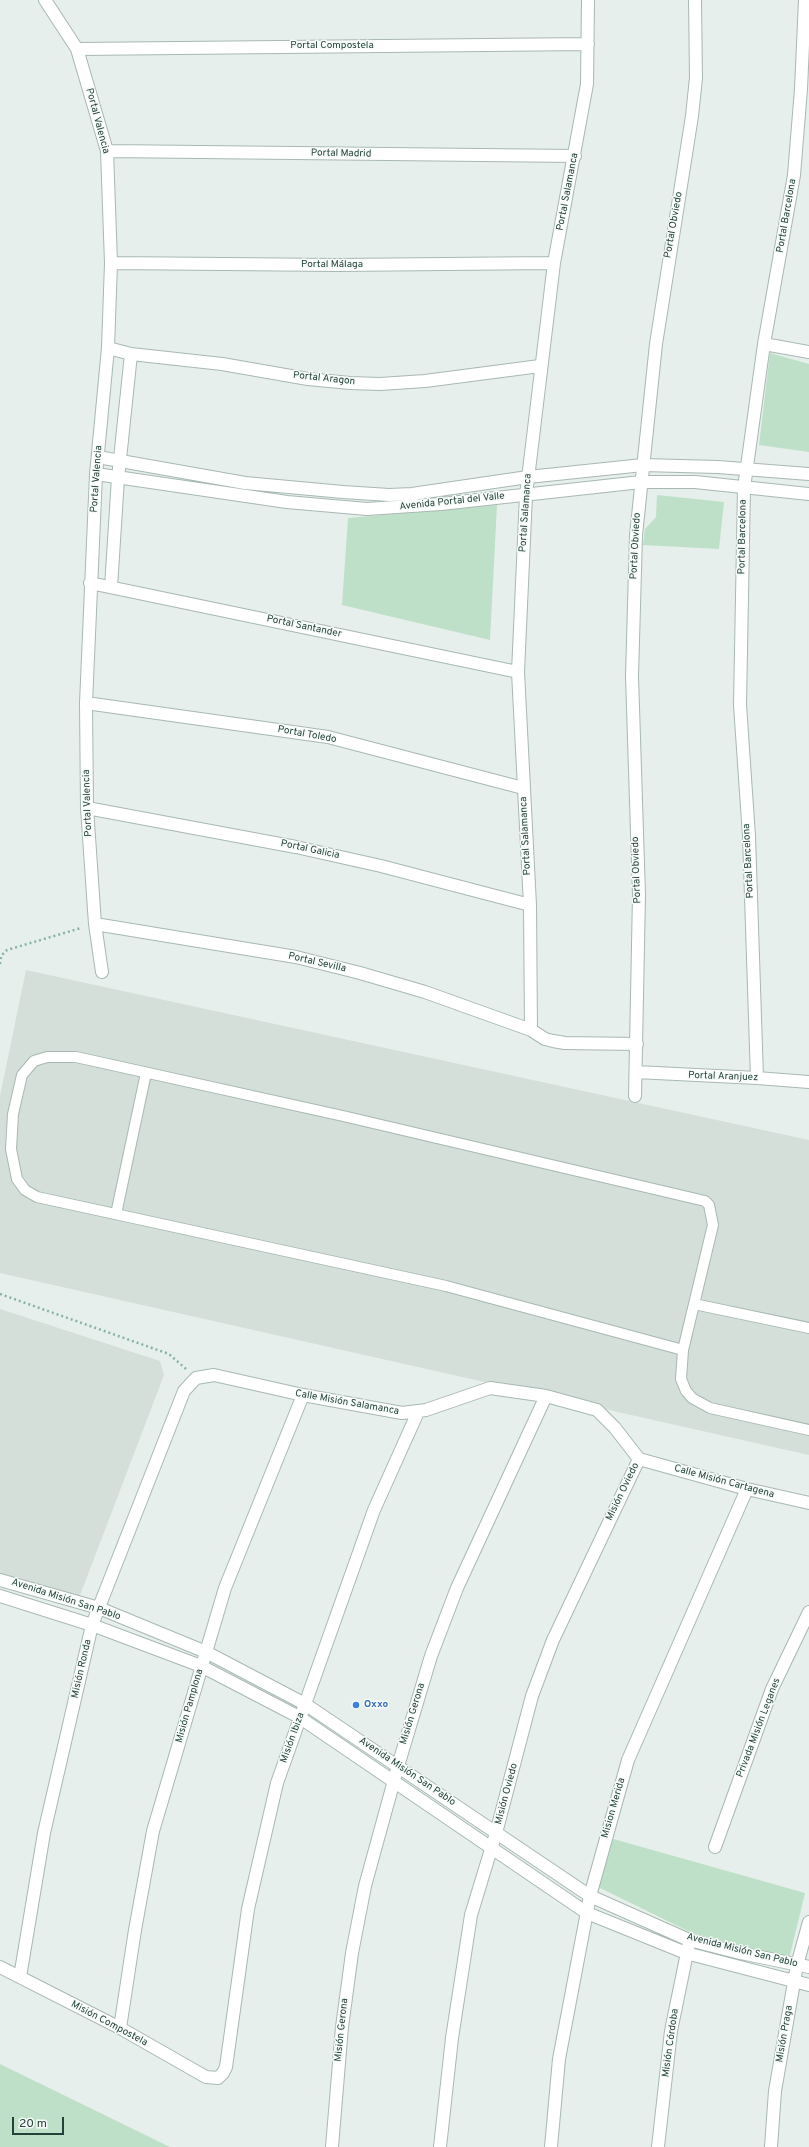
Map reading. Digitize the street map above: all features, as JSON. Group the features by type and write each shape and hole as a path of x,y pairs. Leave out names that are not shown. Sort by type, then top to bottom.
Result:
{"street":[{"name":"Portal Valencia","path":"45,0 77,49 108,151 110,263 108,348 96,474 90,583 86,703 87,808 95,924 102,972"},
{"name":"Portal Salamanca","path":"531,1030 530,905 518,672 526,495 540,366 554,263 575,156 587,84 588,0"},
{"name":"Portal Obviedo","path":"635,1096 639,895 632,676 636,535 656,344 692,116 696,78 695,0"},
{"name":"Portal Barcelona","path":"757,1078 748,836 740,705 744,488 764,344 794,168 801,89 806,0"},
{"name":"Portal Compostela","path":"77,49 588,44"},
{"name":"Portal Madrid","path":"108,151 575,156"},
{"name":"Portal Málaga","path":"110,263 338,265 554,263"},
{"path":"764,344 809,352"},
{"name":"Portal Aragon","path":"108,348 131,354 222,364 308,379 373,384 446,379 540,366"},
{"path":"111,587 118,478 131,354"},
{"name":"Avenida Portal del Valle","path":"98,457 245,482 376,494 418,493 528,477 643,465 747,469 809,474"},
{"name":"Avenida Portal del Valle","path":"96,474 343,508 383,509 641,482 695,482 809,494"},
{"name":"Portal Santander","path":"90,583 518,672"},
{"name":"Portal Toledo","path":"86,703 328,737 523,788"},
{"name":"Portal Galicia","path":"87,808 296,847 381,866 530,905"},
{"name":"Portal Sevilla","path":"95,924 296,957 339,967 426,992 531,1030 545,1039 565,1043 637,1044"},
{"name":"Portal Aranjuez","path":"636,1072 809,1082"},
{"name":"Calle Misión Salamanca","path":"196,1378 214,1375 303,1395 402,1413 418,1412 490,1388 546,1396 596,1410 615,1428 639,1459"},
{"name":"Misión Ronda","path":"20,1976 44,1832 92,1625 184,1391 196,1378"},
{"name":"Misión Pamplona","path":"120,2028 135,1930 153,1831 225,1588 303,1395"},
{"name":"Misión Gerona","path":"332,2147 342,2027 352,1953 365,1886 398,1766 431,1656 457,1588 546,1396"},
{"name":"Misión Ibiza","path":"218,2078 226,2067 248,1909 277,1783 374,1510 418,1412"},
{"name":"Calle Misión Cartagena","path":"639,1459 747,1489 809,1503"},
{"name":"Misión Oviedo","path":"440,2147 452,2038 470,1923 496,1833 532,1696 553,1640 639,1459"},
{"name":"Mision Merida","path":"551,2147 559,2059 590,1896 628,1760 747,1489"},
{"name":"Avenida Misión San Pablo","path":"0,1580 99,1608 206,1652 305,1704 590,1896 689,1940 803,1966"},
{"name":"Avenida Misión San Pablo","path":"0,1596 92,1625 201,1666 300,1717 587,1913 686,1953 809,1985"},
{"name":"Privada Misión Leganes","path":"715,1847 772,1689 809,1612"},
{"name":"Misión Praga","path":"771,2147 775,2091 794,1982 803,1966 809,1922"},
{"name":"Misión Córdoba","path":"658,2147 671,2031 689,1940"},
{"name":"Misión Compostela","path":"0,1967 120,2028 206,2077 218,2078"}],"lane":[{"path":"683,1350 446,1286 37,1197 25,1190 17,1179 11,1148 13,1114 22,1075 34,1061 47,1058 76,1057 343,1116 705,1201 709,1205 713,1225 683,1350 681,1379 686,1391 692,1398 710,1408 809,1430"},
{"path":"116,1214 146,1073"},
{"path":"694,1304 809,1328"}],"path":[{"path":"0,964 1,956 7,950 95,924"},
{"path":"0,1294 169,1354 196,1378"}],"shaded area":[{"path":"26,970 809,1140 809,1455 0,1273 0,1096"},
{"path":"0,1309 160,1361 164,1375 79,1598 0,1577"}],"green space":[{"path":"770,353 809,364 809,452 759,445"},
{"path":"657,495 724,502 719,549 643,545 645,529 656,517"},
{"path":"497,505 490,640 342,605 348,518"},
{"path":"610,1838 805,1893 789,1959 692,1933 596,1886"},
{"path":"0,2064 170,2147 0,2147"}],"place":[{"name":"Oxxo","path":"356,1705"}]}
